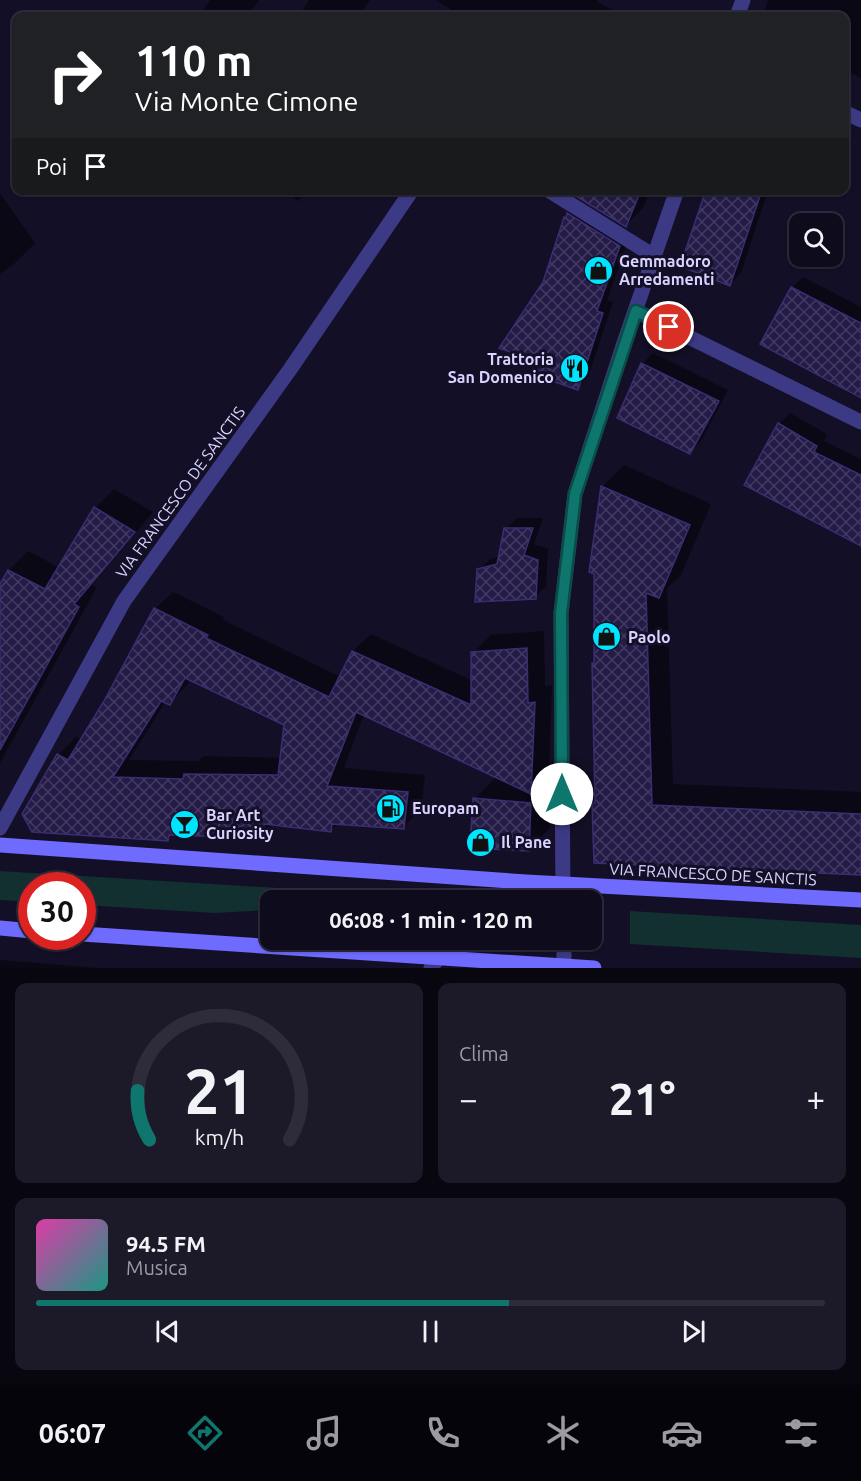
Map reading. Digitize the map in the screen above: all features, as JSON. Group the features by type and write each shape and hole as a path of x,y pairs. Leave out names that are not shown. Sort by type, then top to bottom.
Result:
{"main road":[{"name":"VIA FRANCESCO DE SANCTIS","path":"0,845 563,884 861,900"},
{"path":"0,928 18,930"},
{"path":"96,935 435,963 594,968"}],"street":[{"name":"VIA FRANCESCO DE SANCTIS","path":"0,828 124,601 291,368 409,195"},
{"path":"556,195 654,256"},
{"path":"563,890 561,613 575,494 675,195"},
{"path":"636,311 861,422"},
{"path":"564,950 564,967"}],"green space":[{"path":"0,871 18,872 18,901 0,900"},
{"path":"96,877 309,890 260,890 260,911 215,913 96,906"},
{"path":"630,911 861,925 861,958 630,944"}],"building":[{"path":"574,195 639,195 626,227"},
{"path":"704,195 760,195 730,286 680,266"},
{"path":"567,213 620,246 597,311 603,313 578,390 532,374 537,362 499,348 543,282"},
{"path":"791,287 861,323 861,398 760,344"},
{"path":"641,363 719,401 690,454 617,418"},
{"path":"778,423 817,446 814,452 861,475 861,546 744,485"},
{"path":"601,486 690,525 659,598 646,593 652,805 861,814 861,875 594,863 592,663 594,663 594,574 589,572"},
{"path":"94,507 135,532 74,604 79,607 0,750 0,584 8,570 45,589"},
{"path":"504,528 533,528 524,555 538,560 536,599 475,602 477,569 497,564"},
{"path":"154,608 208,635 206,638 329,697 352,651 471,705 471,652 527,648 528,703 535,702 531,794 356,712 327,786 408,792 404,829 332,824 331,832 264,824 262,838 169,835 168,841 32,832 22,814 57,754 68,760 104,701","holes":["185,678 284,725 278,775 184,774 183,779 113,777 161,701 170,705"]},
{"path":"473,798 531,803 529,851 470,848"}],"place":[{"name":"Gemmadoro Arredamenti","path":"598,270"},
{"name":"Trattoria San Domenico","path":"575,368"},
{"name":"Paolo","path":"607,637"},
{"name":"Europam","path":"391,808"},
{"name":"Bar Art Curiosity","path":"185,824"},
{"name":"Il Pane","path":"480,842"}],"route":[{"path":"562,794 561,613 575,494 636,311 669,327"}]}
